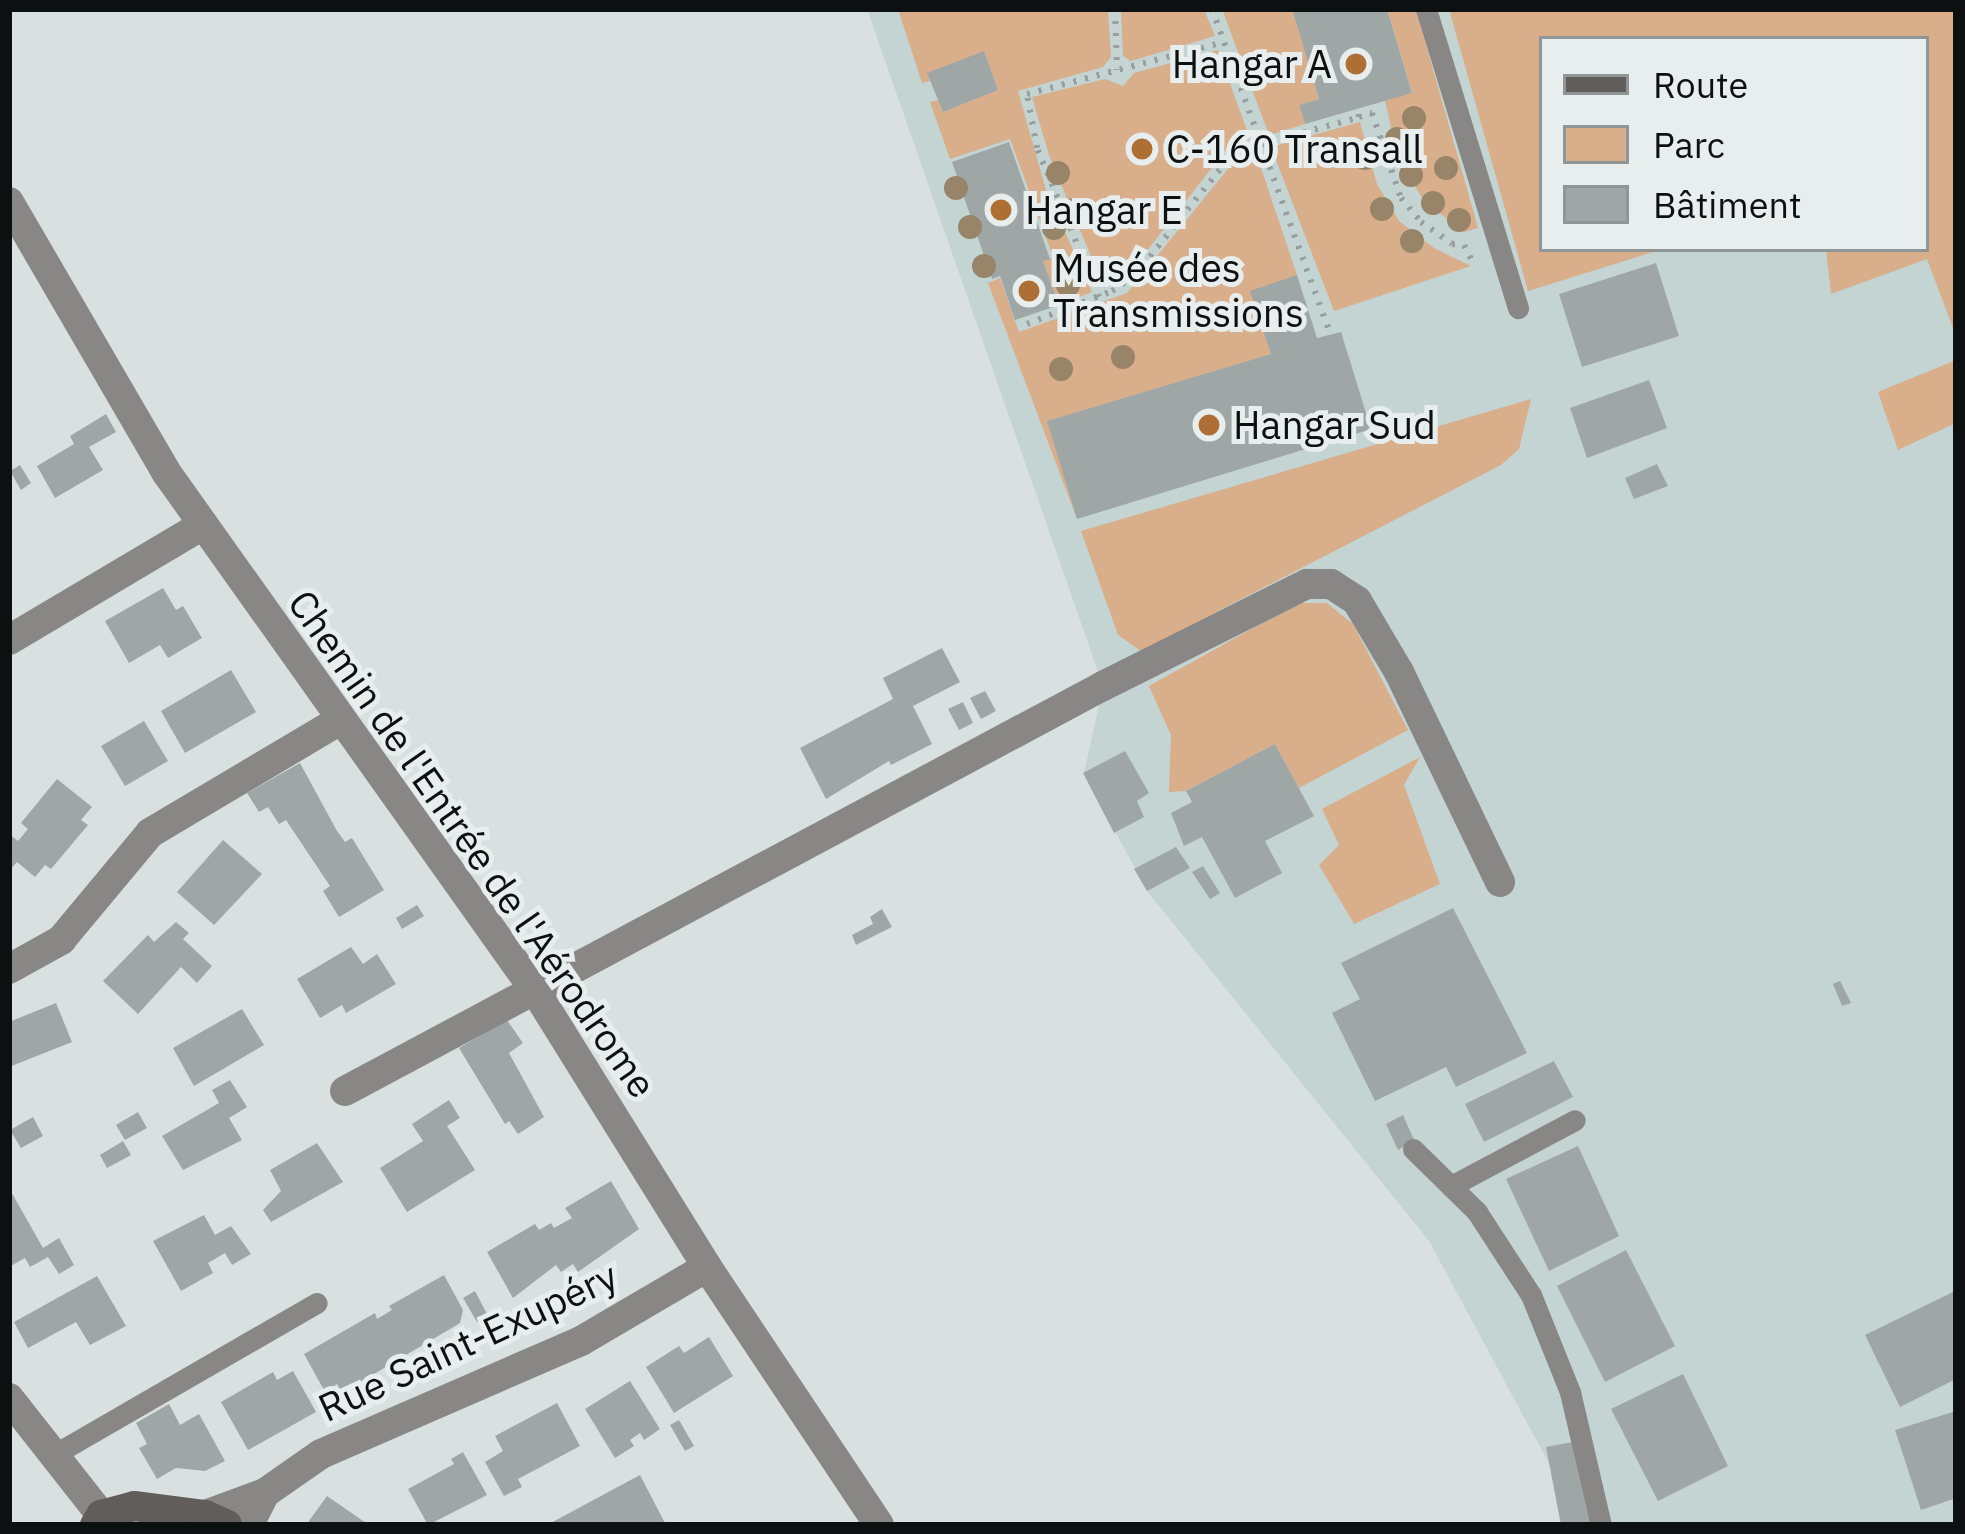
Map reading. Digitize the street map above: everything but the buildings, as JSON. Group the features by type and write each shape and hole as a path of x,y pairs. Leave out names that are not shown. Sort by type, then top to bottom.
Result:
{"street":[{"name":"Chemin de l'Entrée de l'Aérodrome","path":"9,202 166,472 536,992 707,1267 879,1525"},
{"path":"9,640 203,526"},
{"path":"345,1091 1103,686 1307,584 1331,584 1357,601 1399,673 1501,882"},
{"path":"9,969 61,940 150,832 340,720"},
{"name":"Rue Saint-Exupéry","path":"265,1493 321,1454 581,1341 707,1267"},
{"path":"9,1398 55,1454 98,1520 134,1506 216,1520 265,1493"},
{"path":"249,1525 265,1493"}],"lane":[{"path":"1426,9 1518,308"},
{"path":"1451,1186 1575,1120"},
{"path":"1413,1149 1478,1213 1531,1295 1570,1391 1600,1525"},
{"path":"55,1454 317,1303"}],"path":[{"path":"1114,9 1117,70"},
{"path":"1212,9 1330,334"},
{"path":"1099,297 1037,148 1027,94 1224,42"},
{"path":"1027,324 1099,297 1135,275 1234,152 1358,113 1372,113 1401,198 1421,223 1452,244 1464,245 1480,283"}],"shaded area":[{"path":"867,9 1956,9 1956,1525 1582,1525 1429,1241 1147,891 1084,773 1103,686"}],"green space":[{"path":"898,9 1108,9 1111,57 1103,67 1018,91 1046,190 1092,292 1059,305 1043,261 1053,257 1010,139 950,159 930,102 938,100 943,112 998,90 984,52 928,74 930,81 922,83"},
{"path":"1121,9 1204,9 1215,36 1131,61 1123,56"},
{"path":"1222,9 1292,9 1319,99 1299,105 1305,124 1269,135"},
{"path":"1387,9 1416,9 1478,228 1464,232 1424,201 1399,161 1385,101 1412,92"},
{"path":"1449,9 1956,9 1956,336 1927,259 1831,294 1826,252 1929,252 1929,36 1539,36 1539,252 1653,252 1528,291"},
{"path":"1218,50 1250,139 1229,146 1131,271 1104,288 1049,155 1032,97 1105,79 1123,86 1134,73"},
{"path":"1360,122 1377,184 1399,221 1434,248 1471,266 1334,311 1271,147"},
{"path":"1256,153 1297,275 1271,354 1048,421 1077,519 988,283 1000,278 1019,332 1127,293 1236,159"},
{"path":"1956,360 1956,423 1898,450 1878,392"},
{"path":"1531,399 1519,449 1501,465 1141,651 1118,635 1081,531"},
{"path":"1298,603 1327,603 1353,624 1408,730 1299,788 1275,744 1186,791 1169,792 1171,735 1149,686"},
{"path":"1420,757 1404,785 1440,884 1354,924 1319,865 1339,845 1322,809"}],"place":[{"name":"Hangar A","path":"1356,64"},
{"name":"C-160 Transall","path":"1142,149"},
{"name":"Hangar E","path":"1001,210"},
{"name":"Musée des Transmissions","path":"1029,291"},
{"name":"Hangar Sud","path":"1209,425"}]}
